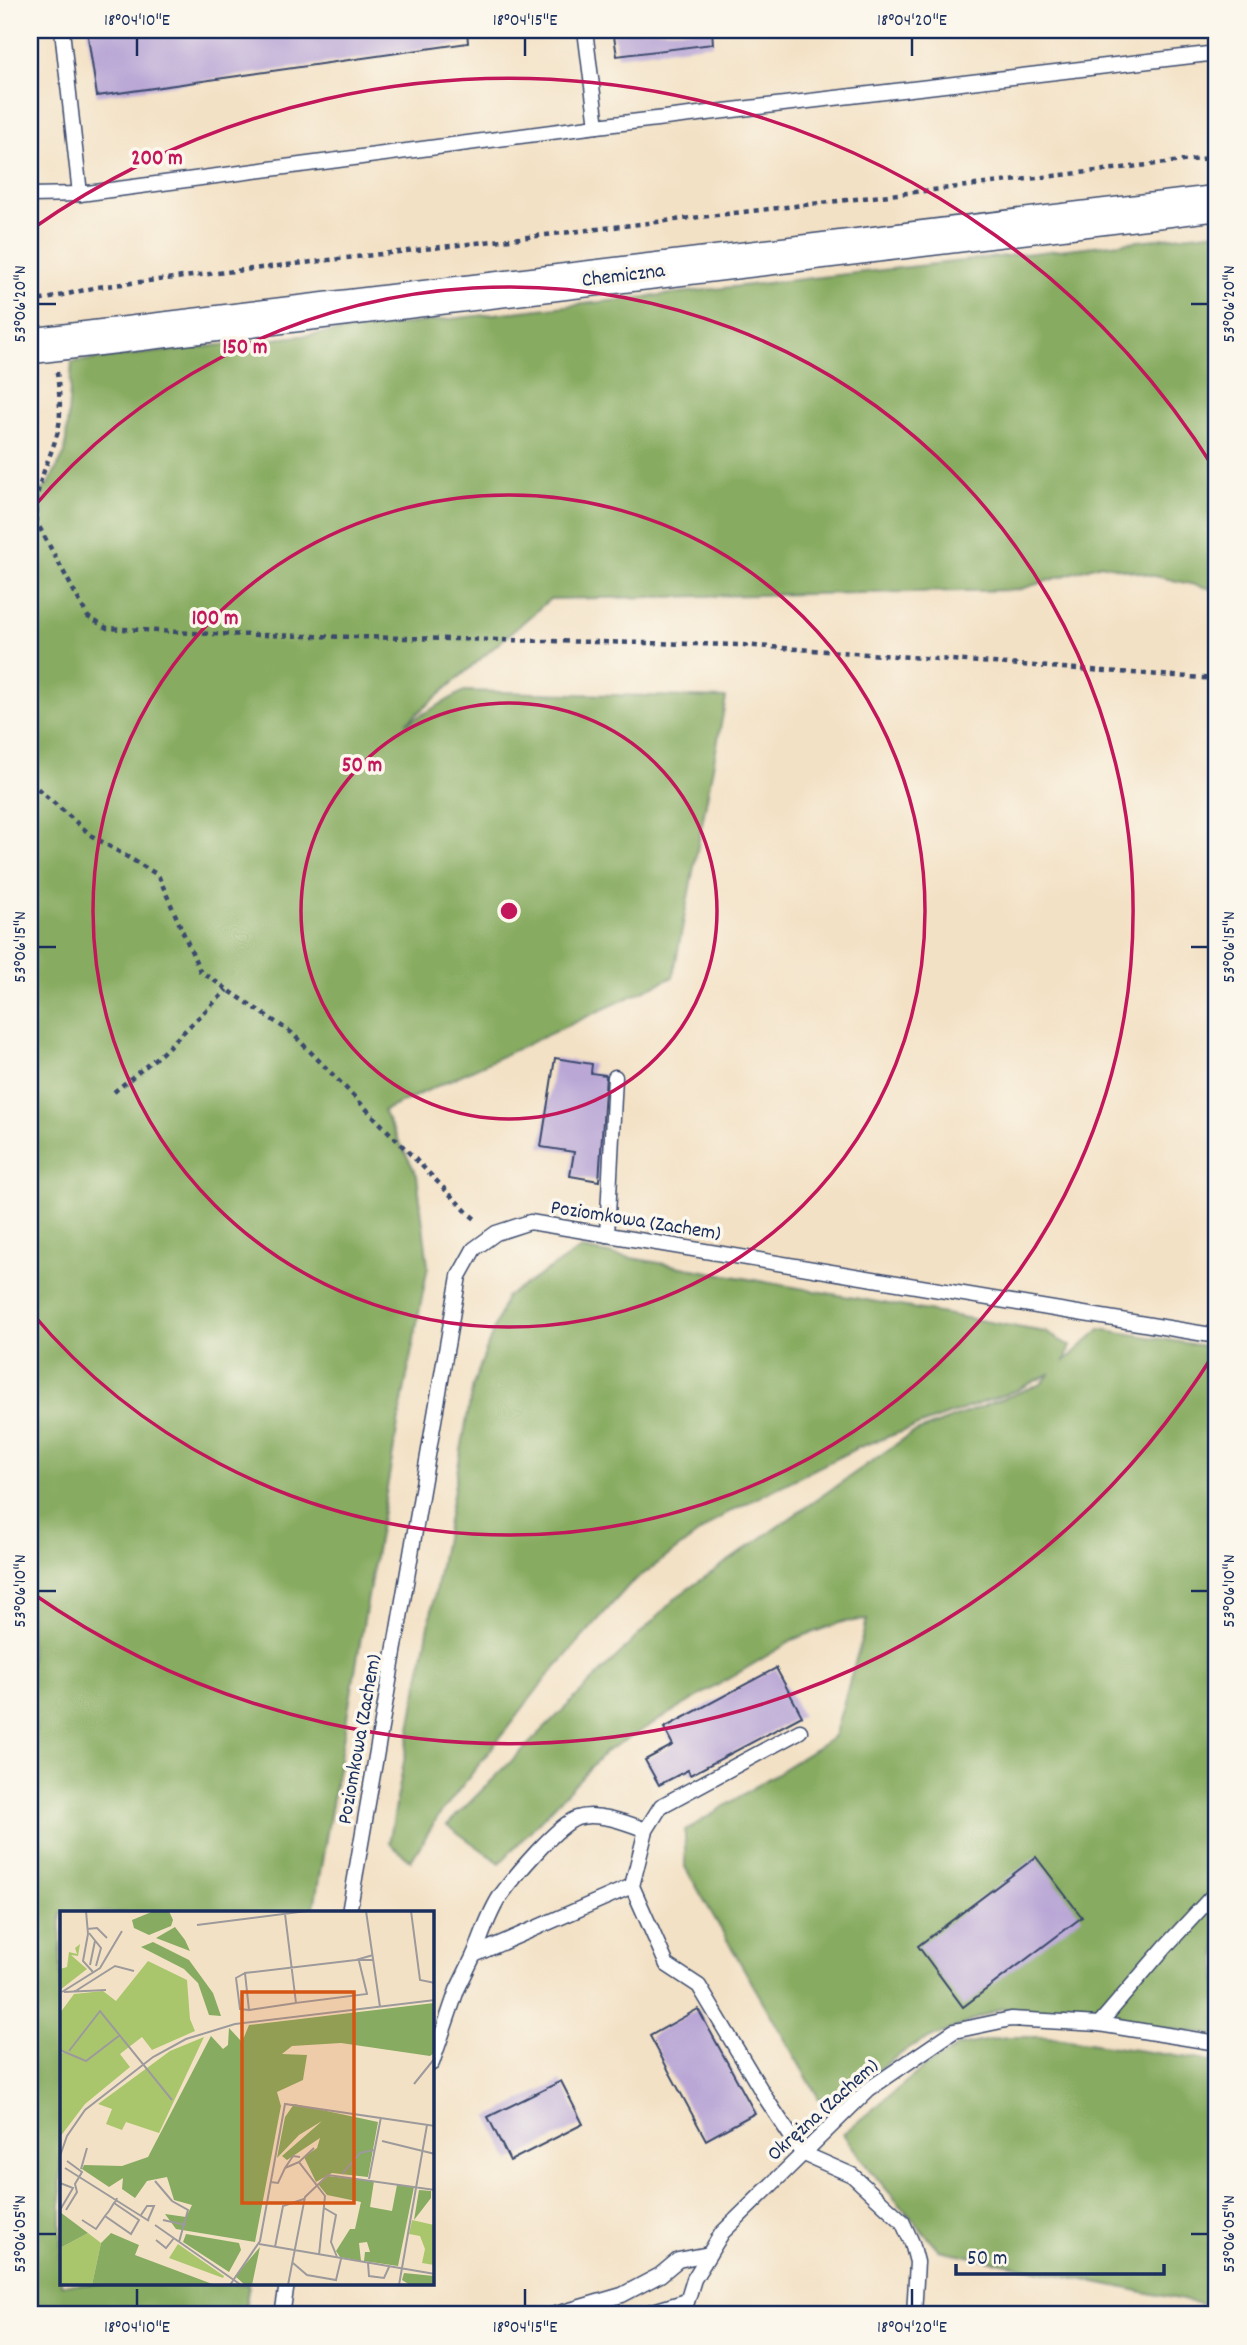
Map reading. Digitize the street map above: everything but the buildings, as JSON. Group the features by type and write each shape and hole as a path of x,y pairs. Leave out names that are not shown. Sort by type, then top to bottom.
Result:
{"street":[{"name":"Chemiczna","path":"42,345 1217,203"}],"lane":[{"path":"62,30 80,194"},
{"path":"585,30 597,126"},
{"path":"30,195 80,194 597,126 1217,53"},
{"path":"607,1235 615,1077"},
{"name":"Poziomkowa (Zachem)","path":"349,1911 458,1276 474,1249 496,1233 530,1222 1217,1336"},
{"path":"800,1731 661,1807 646,1830 632,1886 667,1965 699,1986 767,2100 802,2152 852,2175 902,2221 917,2262 914,2315"},
{"path":"434,2057 457,1990 499,1896 560,1827 578,1817 591,1816 617,1820 646,1830"},
{"path":"474,1955 632,1886"},
{"path":"1100,2024 1217,1891"},
{"name":"Okrężna (Zachem)","path":"685,2308 694,2279 722,2233 869,2089 954,2031 1011,2019 1100,2024 1217,2043"},
{"path":"554,2315 622,2295 660,2275 678,2260 709,2254"},
{"path":"282,2315 286,2286"},
{"path":"640,2315 685,2308"}],"path":[{"path":"30,303 97,287 1217,157"},
{"path":"42,345 60,403 57,435 41,477 34,507 36,522 88,617 107,628 211,634 742,645 1217,679"},
{"path":"30,782 92,836 158,875 200,971 292,1033 468,1214 496,1233"},
{"path":"114,1092 162,1053 227,990"}],"green space":[{"path":"1217,232 1217,590 1101,564 1018,590 550,599 405,724 464,691 726,698 673,977 383,1111 417,1175 428,1266 313,1911 60,1911 60,2286 249,2286 244,2315 30,2315 30,536 38,531 30,516 30,497 47,486 65,453 72,362"},
{"path":"581,1249 1045,1332 1070,1346 1065,1361 1100,1329 1217,1348 1217,2035 1002,2008 912,2046 824,2107 685,1867 685,1831 834,1737 867,1620 842,1622 797,1638 605,1752 500,1863 447,1825 678,1596 911,1434 1041,1384 1051,1373 1017,1390 857,1448 725,1514 630,1584 548,1676 437,1818 411,1861 389,1843 473,1385 506,1297"},
{"path":"1006,2037 1048,2037 1217,2062 1217,2307 939,2250 869,2169 843,2134 923,2068 959,2046"}]}
